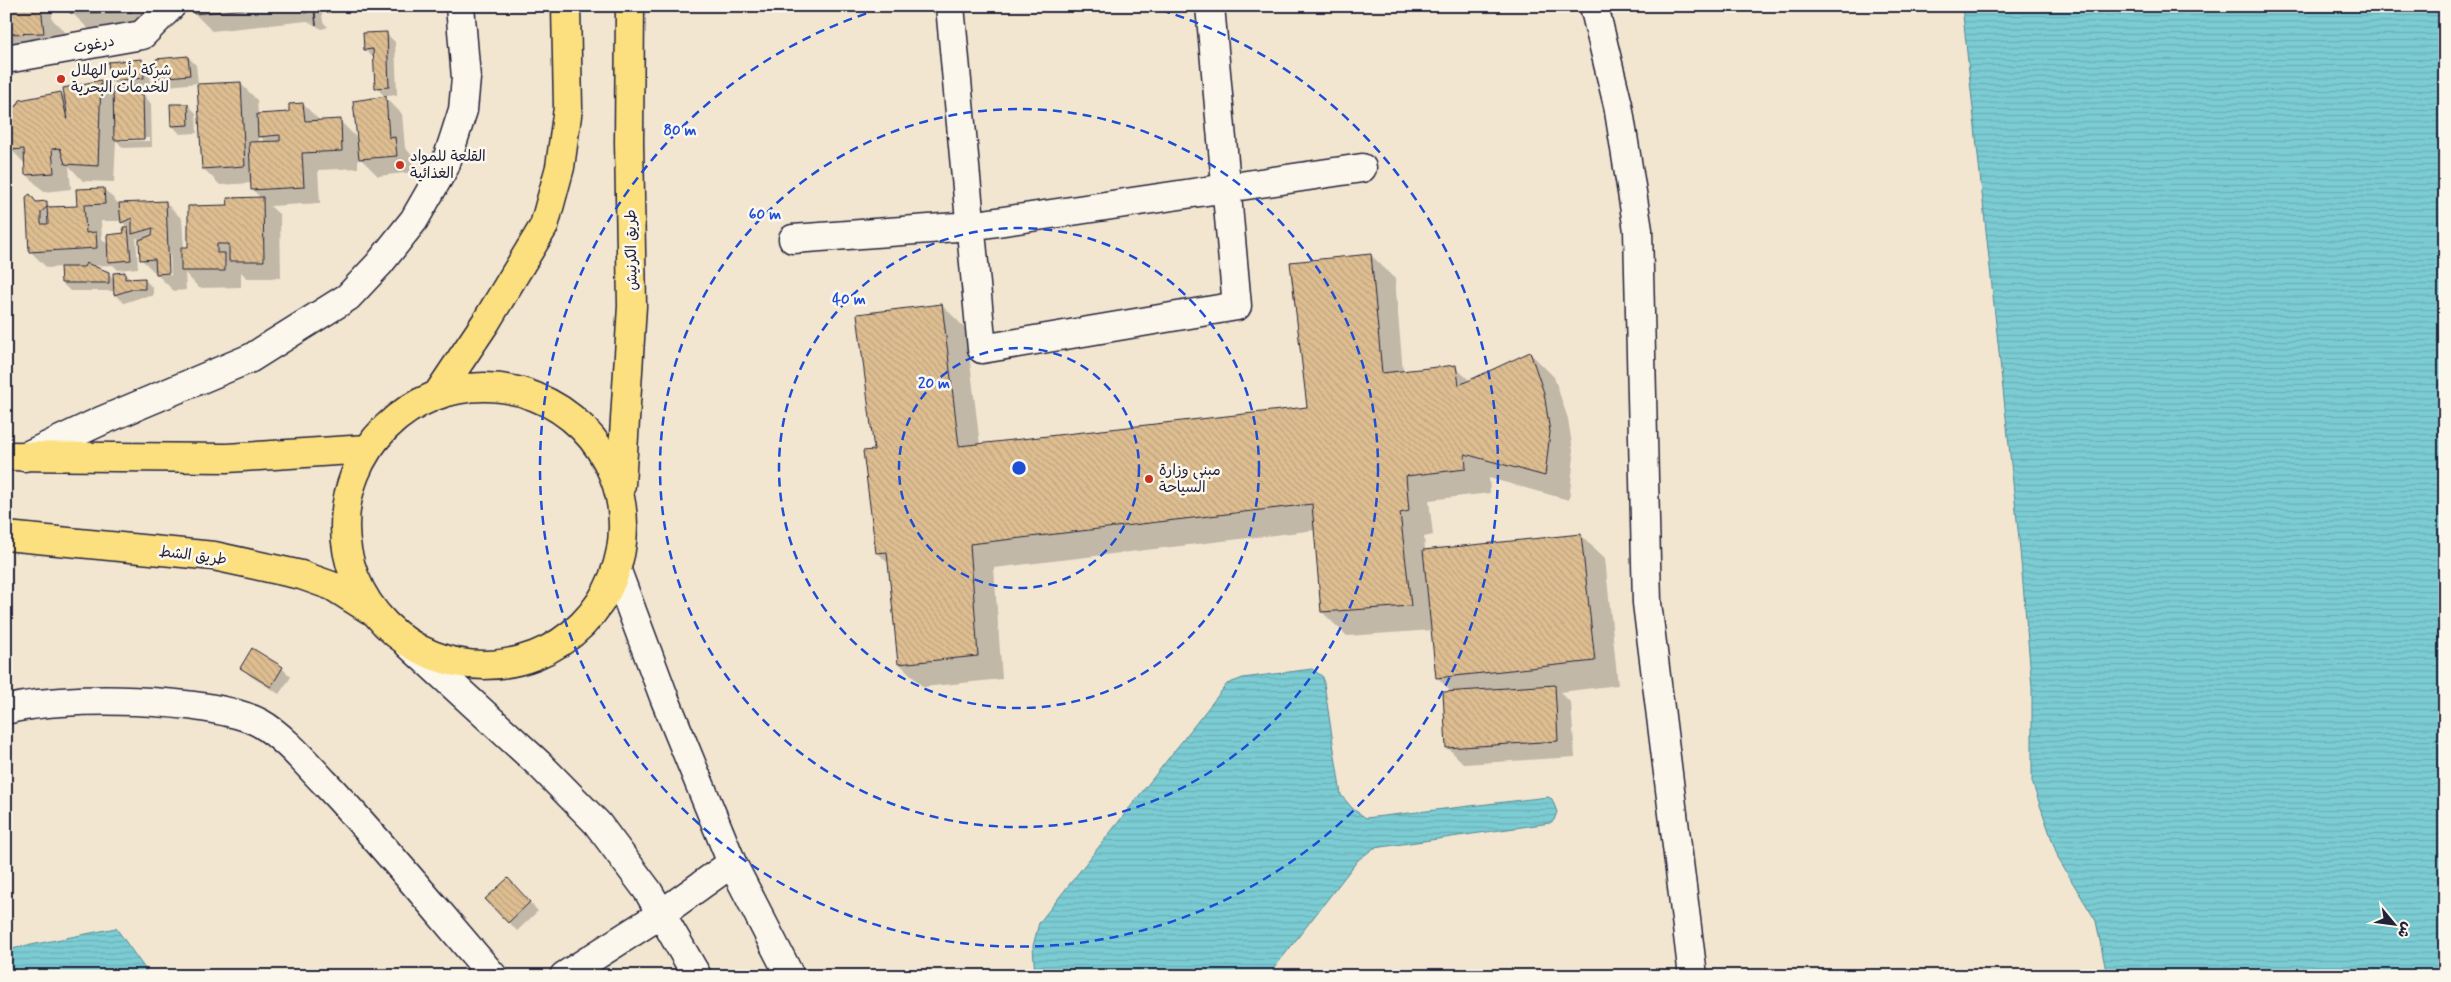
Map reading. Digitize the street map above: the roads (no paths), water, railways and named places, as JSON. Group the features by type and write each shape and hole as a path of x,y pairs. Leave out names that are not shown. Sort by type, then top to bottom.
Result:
{"highway":[{"path":"437,395 486,322 544,226 560,168 568,108 566,6"},
{"name":"طريق الكرنيش","path":"620,494 632,306 629,142 630,6"},
{"path":"475,386 514,390 551,403 583,427 606,458 620,494 624,533 616,571 597,609 567,639 530,659 488,666 446,662 408,644 371,610 352,575 344,533 349,489 367,450 386,426 410,408 437,395 475,386"},
{"path":"15,457 227,458 367,450"},
{"name":"طريق الشط","path":"6,536 214,556 301,575 332,586 371,610"}],"street":[{"name":"درغوت","path":"6,59 142,35 171,6"},
{"path":"15,457 251,358 348,297 379,264 414,220 445,166 463,110 466,78 460,6"},
{"path":"950,6 982,349 1237,306 1210,6"},
{"path":"1594,6 1618,105 1638,230 1648,603 1693,976"},
{"path":"793,239 970,226 1362,168"},
{"path":"616,571 664,697 732,864 790,976"},
{"path":"408,644 539,764 597,823 648,891 696,976"},
{"path":"6,710 20,706 75,701 156,703 219,710 260,723 296,753 343,802 493,976"},
{"path":"564,976 661,914 732,864"}],"water":[{"path":"1962,6 2445,6 2445,976 2107,976 2096,921 2059,860 2032,782 2032,687 2019,539"},
{"path":"1312,669 1323,677 1341,795 1353,809 1366,818 1548,797 1552,799 1557,812 1554,820 1550,823 1374,848 1358,860 1268,976 1035,976 1033,946 1039,923 1227,684 1243,678"},
{"path":"116,928 150,976 6,976 6,950"}],"place":[{"name":"شركة رأس الهلال للخدمات البحرية","path":"61,79"},
{"name":"القلعة للمواد الغذائية","path":"400,165"},
{"name":"مبنى وزارة السياحة","path":"1149,479"}]}
